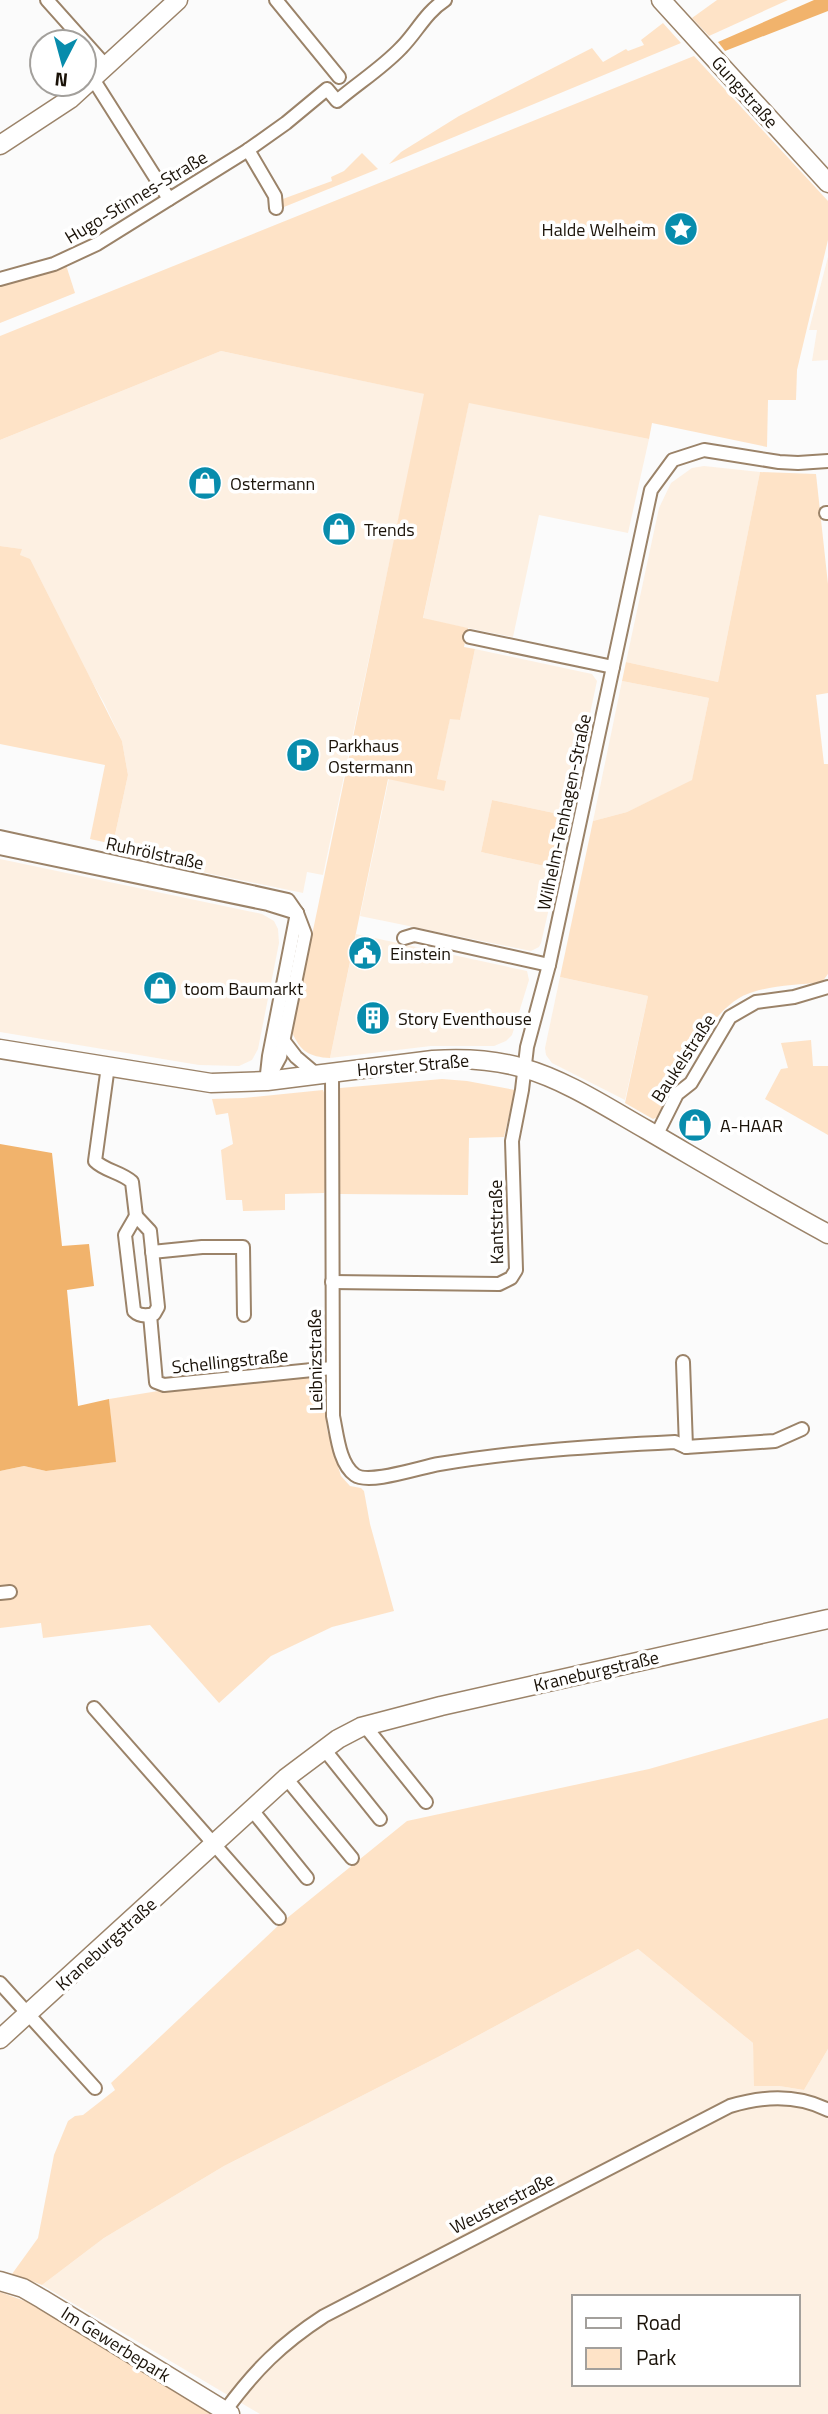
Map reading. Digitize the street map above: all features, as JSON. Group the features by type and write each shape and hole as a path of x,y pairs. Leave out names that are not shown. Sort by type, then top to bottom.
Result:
{"street":[{"path":"47,0 100,73 169,200"},
{"path":"0,145 44,117 100,73 178,0"},
{"path":"276,0 351,89"},
{"path":"327,89 337,101 398,51 421,21 445,0"},
{"name":"Gungstraße","path":"661,0 828,183"},
{"name":"Hugo-Stinnes-Straße","path":"0,279 54,264 97,244 248,150 286,123 339,77"},
{"path":"248,150 275,196 276,208"},
{"name":"Wilhelm-Tenhagen-Straße","path":"525,1068 527,1048 549,965 651,490 673,460 704,450 798,463 828,461"},
{"path":"470,637 613,667"},
{"name":"Ruhrölstraße","path":"0,837 288,900 297,913"},
{"name":"Ruhrölstraße","path":"0,848 297,913"},
{"path":"267,1081 280,1057 305,934 297,913"},
{"path":"267,1081 269,1056 297,913"},
{"path":"404,938 414,935 549,965"},
{"name":"Baukelstraße","path":"656,1136 677,1094 691,1083 730,1017 756,1002 794,997 828,987"},
{"path":"283,1040 296,1057 324,1073"},
{"name":"Horster Straße","path":"0,1049 211,1083 267,1081 459,1059 485,1060 525,1068 587,1097 828,1234"},
{"path":"108,1066 95,1161 100,1167 123,1174 132,1182 136,1216 125,1235 134,1311 138,1315 150,1315 154,1314 158,1307 150,1231 136,1216"},
{"name":"Kantstraße","path":"332,1282 492,1284 504,1283 511,1278 517,1262 512,1141 525,1068"},
{"name":"Leibnizstraße","path":"324,1073 332,1282 333,1416 347,1466 357,1477 369,1479 438,1464 558,1448 675,1442 686,1447 775,1441 802,1429"},
{"path":"152,1252 202,1247 243,1248 244,1315"},
{"name":"Schellingstraße","path":"150,1315 156,1382 164,1385 332,1368"},
{"path":"683,1363 686,1447"},
{"name":"Kraneburgstraße","path":"0,2039 286,1778 338,1739 365,1726 452,1703 828,1619"},
{"path":"94,1708 279,1919"},
{"path":"365,1726 426,1802"},
{"path":"324,1749 380,1819"},
{"path":"286,1778 352,1858"},
{"path":"253,1810 307,1878"},
{"path":"0,1983 95,2088"},
{"name":"Weusterstraße","path":"228,2413 260,2365 302,2330 324,2316 730,2106 776,2097 807,2102 828,2110"},
{"name":"Im Gewerbepark","path":"0,2281 33,2293 228,2413"}],"shaded area":[{"path":"814,0 828,0 828,11 725,51 718,42"},
{"path":"828,257 828,360 812,361 817,330 809,330"},
{"path":"221,351 425,394 323,875 307,872 303,893 158,863 156,853 113,844 128,775 122,741 104,703 20,555 21,549 0,546 0,440"},
{"path":"469,402 649,439 628,533 539,515 513,637 423,619"},
{"path":"704,466 760,472 718,682 626,662 659,508 671,483 692,468"},
{"path":"475,649 592,674 597,681 568,816 492,800 481,852 558,869 541,943 531,951 360,916 389,778 446,782 437,779 450,718 460,720"},
{"path":"622,681 709,698 692,781 627,812 593,821"},
{"path":"0,859 262,914 274,921 278,929 279,943 258,1049 252,1060 239,1066 199,1065 0,1032"},
{"path":"356,934 527,971 529,980 512,1035 494,1046 431,1046 330,1058"},
{"path":"560,977 648,996 625,1100 552,1063 546,1055 545,1048"},
{"path":"0,1144 52,1153 62,1246 89,1244 94,1286 67,1290 78,1406 109,1399 116,1462 46,1471 24,1466 0,1471"},
{"path":"638,1949 753,2043 755,2086 804,2090 828,2049 828,2414 260,2414 42,2285 104,2238 224,2166 440,2056"}],"green space":[{"path":"717,0 788,0 709,36 692,18"},
{"path":"663,23 681,43 389,164 401,152 459,116 592,48 603,62 626,49 628,51 644,45 641,40"},
{"path":"694,56 828,201 828,240 797,370 796,400 768,400 767,447 652,423 649,439 469,403 423,618 468,628 464,647 475,649 460,720 450,719 437,779 446,781 444,791 388,779 330,1058 316,1056 298,1044 292,1032 424,394 221,351 0,440 0,336"},
{"path":"362,153 378,169 279,209 280,200 332,181 331,177 344,171"},
{"path":"66,265 75,293 0,323 0,286"},
{"path":"760,472 816,474 828,584 828,693 816,695 824,764 828,764 828,974 822,982 753,992 737,999 709,1027 658,1117 653,1119 625,1103 648,996 560,977 593,821 627,812 692,780 709,698 622,681 626,662 718,682"},
{"path":"0,546 22,549 20,555 30,559 122,741 128,775 113,844 90,839 105,765 0,744"},
{"path":"492,800 568,816 558,869 481,852"},
{"path":"811,1040 813,1066 828,1066 828,1135 765,1099 781,1069 788,1068 781,1043"},
{"path":"442,1079 515,1090 504,1137 469,1138 468,1195 339,1194 340,1088"},
{"path":"323,1090 327,1140 324,1193 285,1194 285,1210 243,1211 242,1200 226,1200 221,1150 233,1144 228,1113 216,1115 212,1099"},
{"path":"318,1375 324,1381 327,1430 341,1476 350,1486 364,1491 370,1524 394,1611 332,1627 271,1656 219,1703 150,1625 43,1638 41,1623 0,1628 0,1471 24,1466 46,1471 115,1462 109,1399 201,1384"},
{"path":"828,1718 828,2049 804,2090 754,2086 753,2043 638,1949 440,2056 224,2166 104,2238 42,2285 12,2274 38,2238 54,2155 68,2121 83,2115 115,2090 111,2083 281,1923 407,1821 649,1769"},
{"path":"0,2292 44,2308 214,2414 0,2414"}],"place":[{"name":"Halde Welheim","path":"681,229"},
{"name":"Ostermann","path":"205,483"},
{"name":"Trends","path":"339,529"},
{"name":"Parkhaus Ostermann","path":"303,755"},
{"name":"Einstein","path":"365,953"},
{"name":"toom Baumarkt","path":"160,988"},
{"name":"Story Eventhouse","path":"373,1018"},
{"name":"A-HAAR","path":"695,1125"}]}
